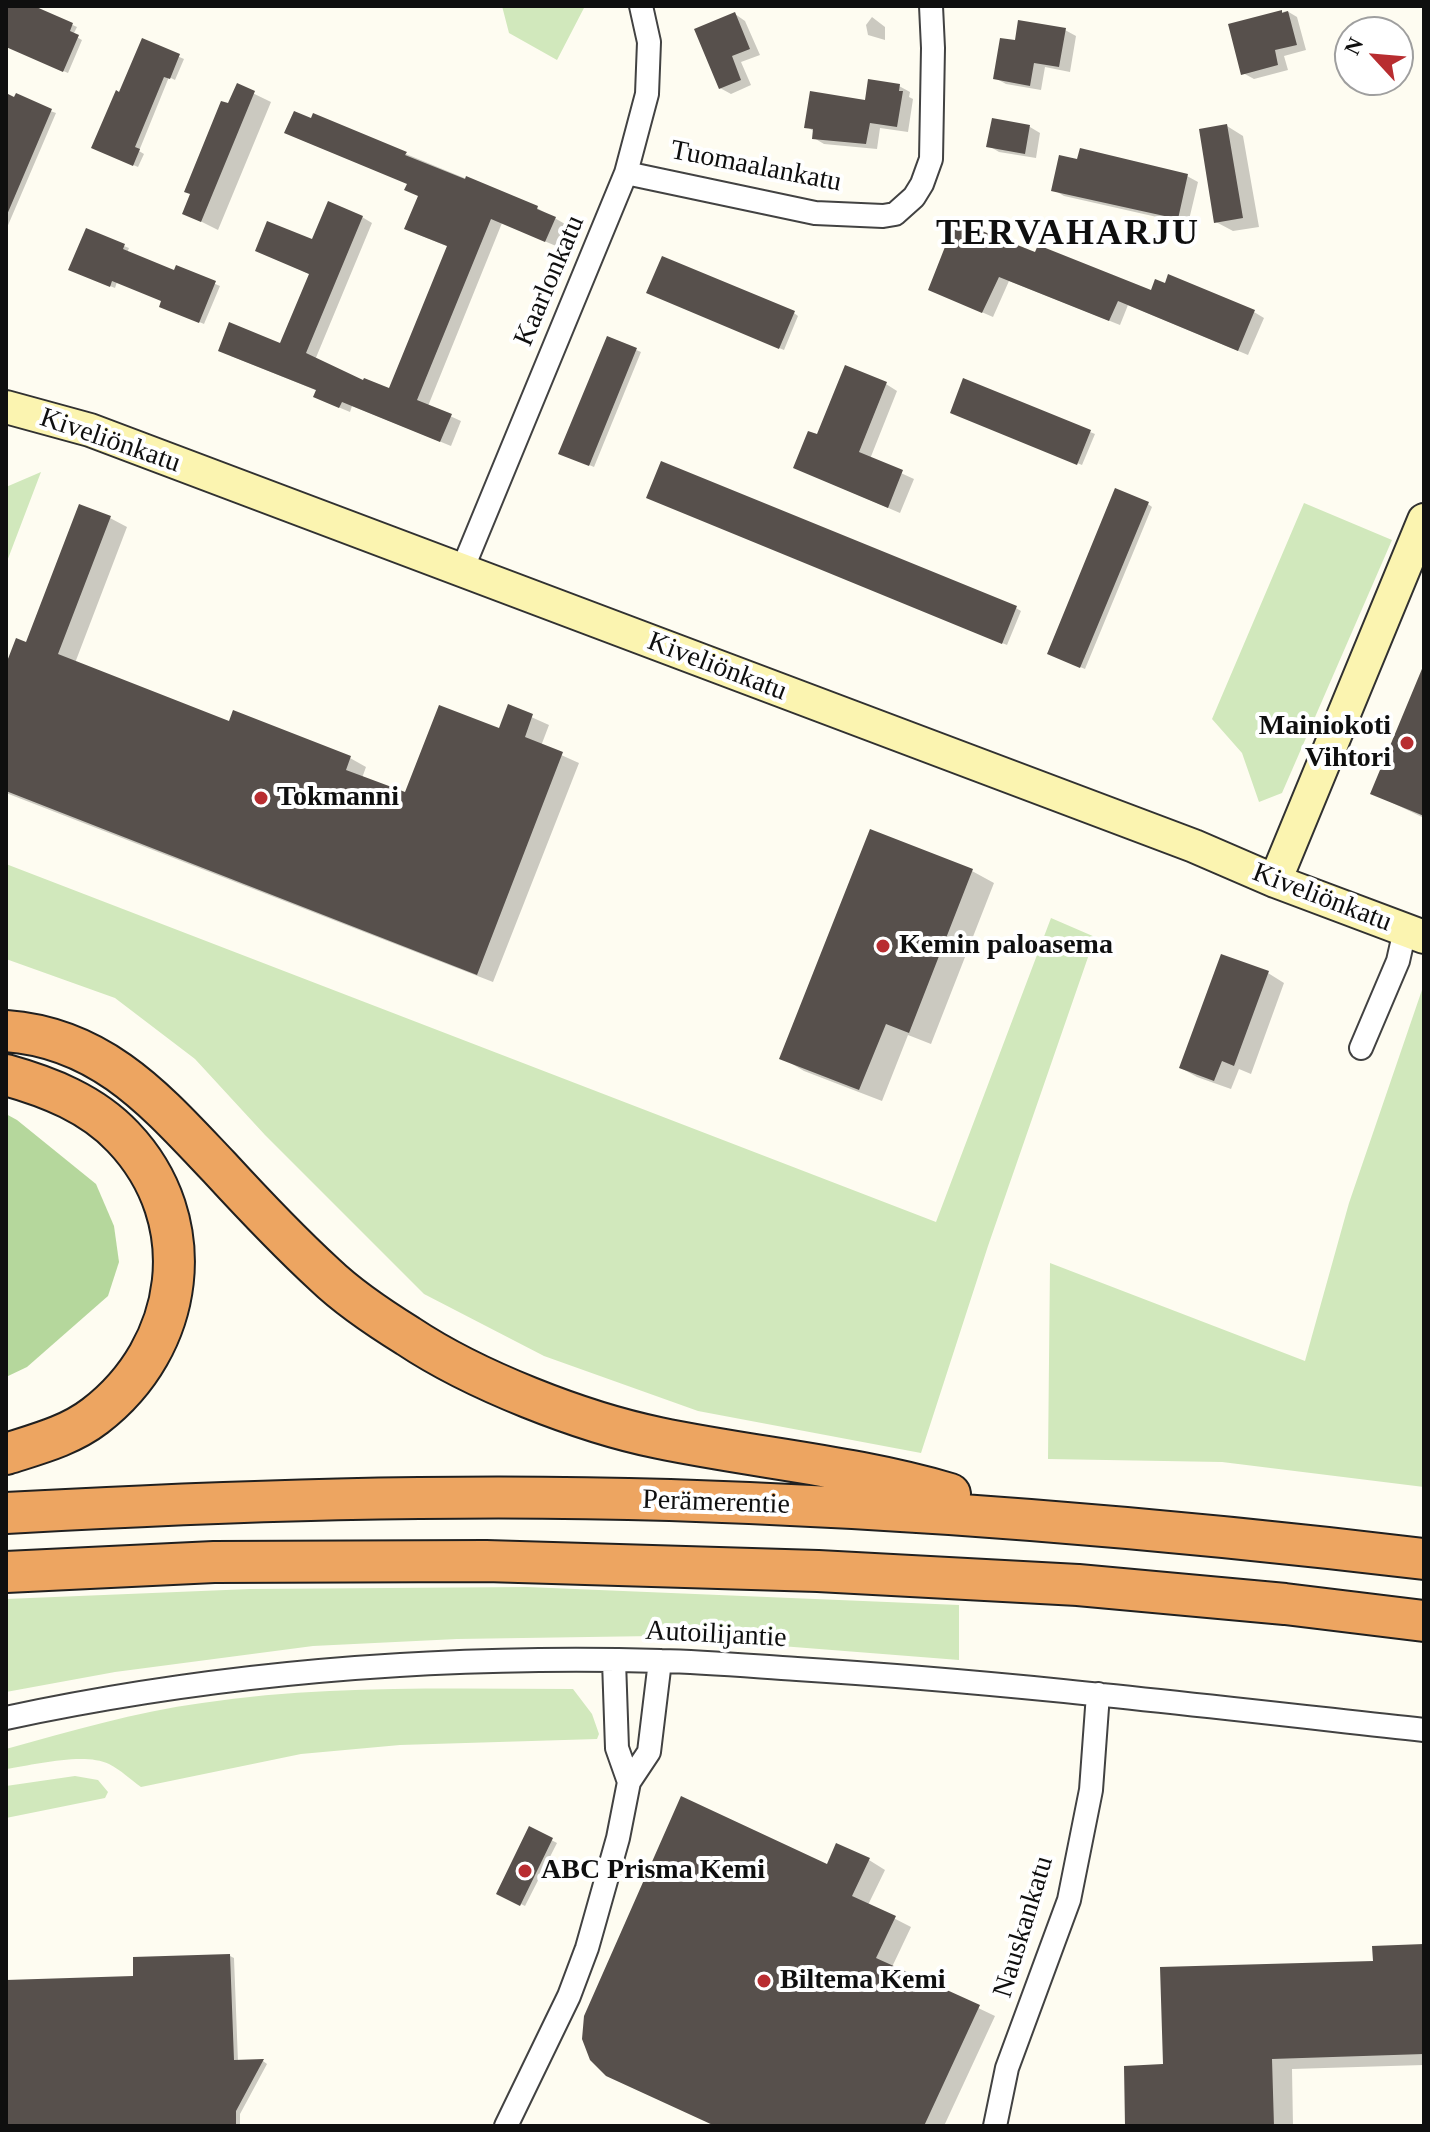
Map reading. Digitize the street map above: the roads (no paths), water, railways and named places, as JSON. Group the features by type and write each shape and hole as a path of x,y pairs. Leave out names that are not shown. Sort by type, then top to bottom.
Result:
{"highway":[{"path":"6,1031 43,1037 79,1049 129,1078 151,1096 344,1293 411,1339 469,1371 578,1415 619,1428 938,1490 1035,1519"},
{"path":"6,1075 67,1096 100,1116 123,1136 142,1159 160,1192 171,1217 175,1253 174,1285 165,1320 150,1354 129,1384 95,1416 58,1438 6,1454"},
{"name":"Perämerentie","path":"6,1513 244,1500 424,1497 668,1500 1035,1519 1424,1559"},
{"path":"6,1572 214,1562 486,1561 818,1571 1078,1585 1285,1604 1424,1621"}],"main road":[{"name":"Kiveliönkatu","path":"6,407 90,430 1194,846 1275,881 1414,933"},
{"path":"1275,881 1424,520"}],"street":[{"name":"Kaarlonkatu","path":"462,570 626,173 647,94 649,42 641,6"},
{"name":"Tuomaalankatu","path":"626,173 815,213 895,214 903,209 922,184 931,159 931,6"},
{"path":"1361,1048 1398,961 1414,933"},
{"name":"Autoilijantie","path":"6,1718 141,1692 261,1675 493,1660 660,1661 936,1677 1424,1730"},
{"path":"614,1661 617,1748 629,1782"},
{"path":"506,2126 574,1984 618,1838 629,1782 649,1752 660,1661"},
{"name":"Nauskankatu","path":"995,2126 1007,2068 1069,1900 1091,1790 1098,1694"}],"place":[{"name":"Mainiokoti Vihtori","path":"1407,743"},
{"name":"Tokmanni","path":"261,798"},
{"name":"Kemin paloasema","path":"883,946"},
{"name":"ABC Prisma Kemi","path":"525,1871"},
{"name":"Biltema Kemi","path":"764,1981"}],"district":[{"name":"TERVAHARJU","path":"1068,235"}]}
